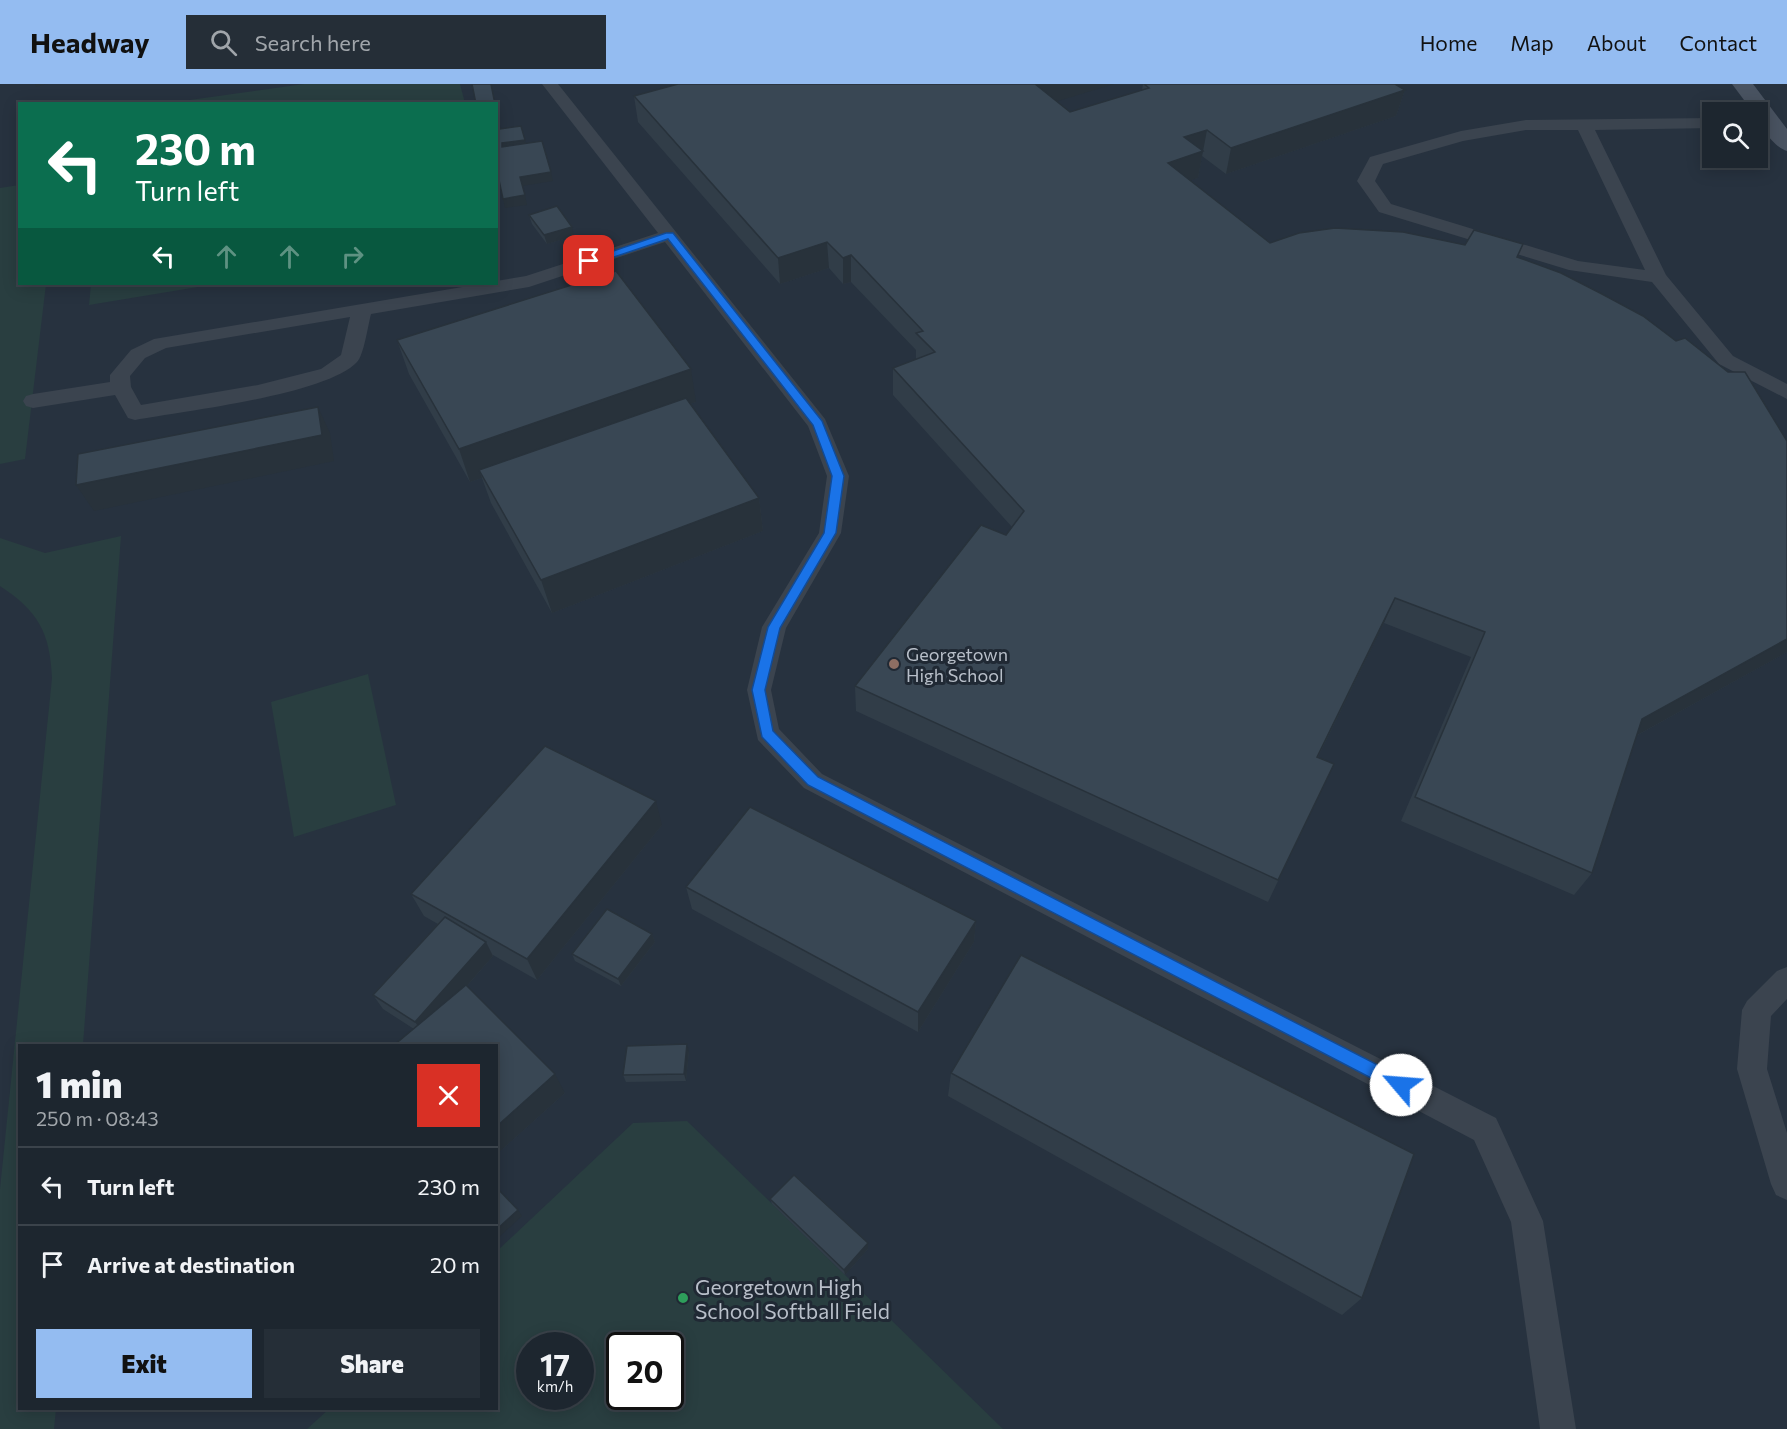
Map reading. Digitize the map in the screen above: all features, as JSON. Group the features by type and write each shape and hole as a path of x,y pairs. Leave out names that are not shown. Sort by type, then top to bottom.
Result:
{"main road":[{"path":"1742,84 1752,102"},
{"path":"1768,126 1787,144"}],"lane":[{"path":"550,84 819,424 838,476 830,533 774,627 759,690 767,733 813,781 1485,1129 1527,1221 1558,1429"},
{"path":"1658,277 1576,266 1384,208 1366,181 1376,162 1461,136 1526,125 1702,123"},
{"path":"1584,125 1615,193 1658,277 1726,360 1787,393"},
{"path":"362,309 350,358 328,374 258,392 135,413 121,387 120,375 138,354 161,344 362,309 529,281 670,235"},
{"path":"33,401 121,387"},
{"path":"1787,980 1757,1010 1752,1069 1787,1184"}],"green space":[{"path":"304,84 460,84 465,102 175,102"},
{"path":"18,185 18,285 46,285 25,459 0,464 0,188"},
{"path":"91,285 210,285 89,305"},
{"path":"121,536 83,1044 18,1044 18,1410 56,1410 54,1429 0,1429 0,1189 52,678 48,648 40,624 24,604 0,586 0,538 45,553"},
{"path":"368,674 396,805 294,837 271,702"},
{"name":"Georgetown High School Softball Field","path":"687,1121 1003,1429 307,1429 328,1410 498,1410 498,1250 633,1123"}],"building":[{"path":"472,84 491,84 495,102 476,102"},
{"name":"Georgetown High School","path":"678,84 1035,84 1070,112 1149,88 1144,84 1395,84 1405,90 1231,148 1207,130 1184,137 1203,151 1168,163 1270,243 1299,233 1335,228 1403,232 1465,245 1474,230 1523,244 1517,257 1561,273 1602,294 1643,316 1676,341 1685,338 1728,372 1745,372 1787,441 1787,639 1642,719 1592,873 1415,797 1485,632 1395,598 1317,757 1334,764 1278,880 855,686 981,525 1006,535 1024,511 893,368 935,352 916,333 923,331 851,255 843,258 827,242 778,258 634,96"},
{"path":"498,120 500,129 521,126 525,140 502,143 502,147 542,141 551,172 520,177 525,195 503,199 499,180"},
{"path":"557,206 572,227 544,235 529,215"},
{"path":"616,271 691,369 459,449 397,340"},
{"path":"686,398 759,498 541,580 479,470"},
{"path":"318,407 322,435 76,485 78,454"},
{"path":"545,746 656,801 527,959 411,894"},
{"path":"750,807 976,921 918,1012 686,887"},
{"path":"607,909 652,934 618,979 572,954"},
{"path":"445,917 486,942 415,1022 373,995"},
{"path":"1021,955 1414,1154 1362,1298 951,1073"},
{"path":"466,985 555,1074 498,1125 498,1044 395,1044"},
{"path":"687,1044 684,1074 623,1075 627,1046"},
{"path":"794,1175 868,1243 844,1270 770,1199"},
{"path":"498,1189 518,1210 498,1228"}],"place":[{"name":"Georgetown High School","path":"894,664"},
{"name":"Georgetown High School Softball Field","path":"683,1298"}],"route":[{"path":"589,261 670,235 819,424 838,476 830,533 774,627 759,690 767,733 813,781 1401,1085"}]}
